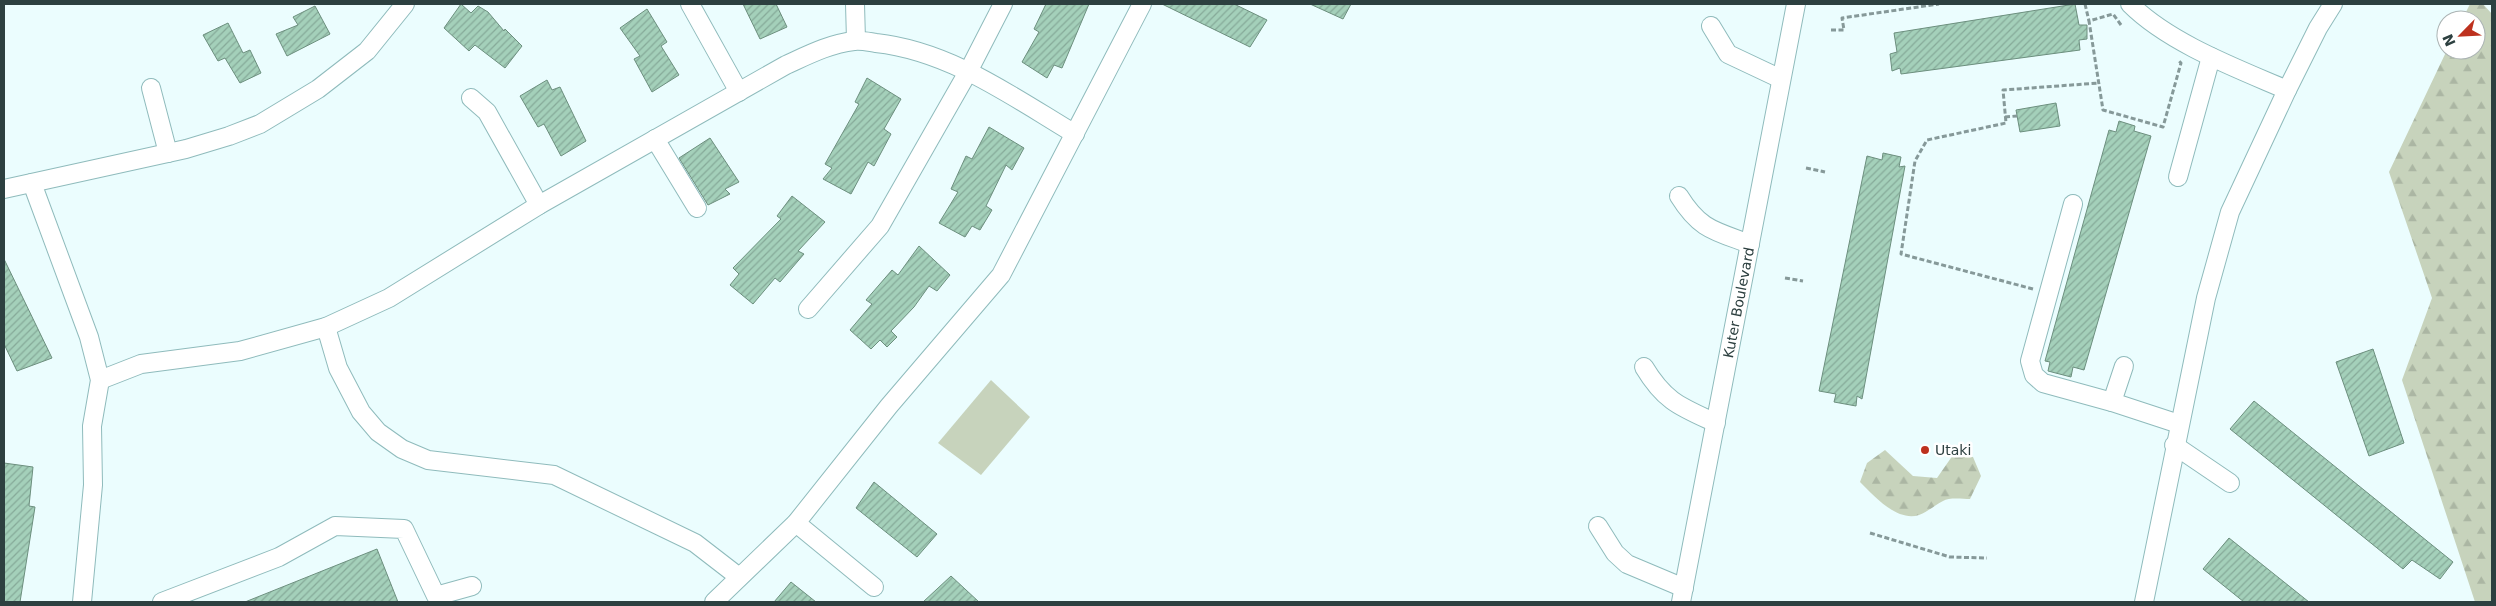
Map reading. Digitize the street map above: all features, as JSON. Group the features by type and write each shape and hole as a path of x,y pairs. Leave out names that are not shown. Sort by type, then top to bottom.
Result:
{"street":[{"path":"4,189 168,153 229,136 260,124 318,89 367,51 405,4"},
{"path":"690,4 739,92"},
{"path":"855,4 856,40"},
{"path":"808,309 880,226 968,72 1003,4"},
{"path":"714,602 796,523 889,406 1001,275 1142,4"},
{"name":"Kuter Boulevard","path":"1683,595 1796,4"},
{"path":"2130,4 2142,16 2211,57 2287,90"},
{"path":"2144,602 2174,445 2206,298 2230,212 2287,90 2333,4"},
{"path":"1710,26 1728,54 1781,79"},
{"path":"100,380 141,364 240,350 326,327 390,298 539,205 739,92 823,47 856,40 892,45 926,54 968,72 1075,134"},
{"path":"2178,177 2211,57"},
{"path":"151,88 168,153"},
{"path":"472,98 487,112 539,205"},
{"path":"655,139 696,208"},
{"path":"32,183 89,337 100,380 92,426 92,485 82,602"},
{"path":"1679,196 1698,222 1712,230 1750,244"},
{"path":"2073,204 2030,361 2034,375 2043,383 2112,402 2179,424"},
{"path":"326,327 338,368 361,412 378,432 402,449 428,460 554,475 695,543 738,577"},
{"path":"2112,402 2124,366"},
{"path":"1644,367 1666,397 1680,406 1716,423"},
{"path":"2174,445 2230,483"},
{"path":"796,523 874,587"},
{"path":"162,602 279,557 335,526 404,529 436,596 472,586"},
{"path":"1598,526 1615,553 1627,564 1683,595"}],"path":[{"path":"1831,30 1844,30 1842,18 1939,4"},
{"path":"2086,4 2103,110 2163,127 2182,63 2175,58"},
{"path":"2089,21 2113,14 2121,25"},
{"path":"2048,293 1901,254 1915,161 1927,140 2006,123 2003,90 2099,83"},
{"path":"2005,117 2017,116"},
{"path":"1806,168 1825,172"},
{"path":"1785,278 1803,281"},
{"path":"1870,533 1950,557 1987,558"}],"green space":[{"path":"2470,4 2483,4 2492,14 2492,602 2475,602 2402,380 2432,298 2389,172 2442,60 2486,60 2486,10 2467,10"},
{"path":"991,380 1030,417 981,475 938,443"},
{"path":"1885,450 1913,476 1937,478 1953,455 1973,457 1981,476 1970,499 1949,499 1919,515 1902,515 1886,506 1860,482 1867,463"}],"building":[{"path":"461,4 471,13 478,6 488,12 504,31 505,29 522,46 505,68 475,45 469,51 444,28"},
{"path":"743,4 776,4 787,27 760,39"},
{"path":"1046,4 1089,4 1062,68 1054,65 1047,78 1022,62 1039,32 1034,29"},
{"path":"1162,4 1234,4 1267,20 1250,47"},
{"path":"1310,4 1351,4 1343,19"},
{"path":"2075,4 2079,25 2087,25 2087,39 2079,40 2080,50 1901,74 1900,68 1892,71 1890,54 1897,52 1894,33"},
{"path":"315,6 330,34 287,56 276,34 298,25 293,17"},
{"path":"647,9 667,42 661,46 679,75 652,92 634,59 640,56 620,28"},
{"path":"228,23 243,53 250,50 261,73 240,83 225,58 218,61 203,35"},
{"path":"867,78 901,99 884,129 891,134 874,166 868,162 851,194 823,179 832,168 825,164 859,104 855,102"},
{"path":"547,80 552,90 560,87 586,141 561,156 544,124 538,127 520,96"},
{"path":"2056,103 2060,126 2020,132 2016,110"},
{"path":"2119,121 2135,126 2134,131 2151,136 2084,370 2073,367 2071,377 2048,371 2050,362 2045,361 2109,130 2116,132"},
{"path":"989,127 1024,148 1012,170 1006,165 986,206 992,210 980,230 972,226 965,237 939,223 958,192 951,189 966,156 972,159"},
{"path":"710,138 739,182 725,189 730,194 708,205 679,158"},
{"path":"1883,153 1901,157 1899,167 1905,166 1862,399 1857,396 1856,406 1834,402 1836,394 1819,391 1867,156 1882,160"},
{"path":"792,196 825,222 798,251 804,254 780,282 775,278 753,304 730,285 739,274 733,268 781,219 777,216"},
{"path":"919,246 950,275 937,291 929,286 914,307 891,331 897,337 887,347 880,340 871,349 850,330 872,304 866,300 892,270 898,275"},
{"path":"4,259 52,358 17,371 4,344"},
{"path":"2373,349 2404,443 2369,456 2336,362"},
{"path":"2254,401 2453,562 2440,579 2412,560 2403,569 2230,429"},
{"path":"4,463 33,467 29,506 35,507 20,602 4,602"},
{"path":"874,482 937,534 917,557 856,508"},
{"path":"2229,538 2309,602 2244,602 2203,569"},
{"path":"377,549 398,602 245,602"},
{"path":"951,576 979,602 923,602"},
{"path":"791,582 816,602 774,602"}],"place":[{"name":"Utaki","path":"1925,450"}]}
